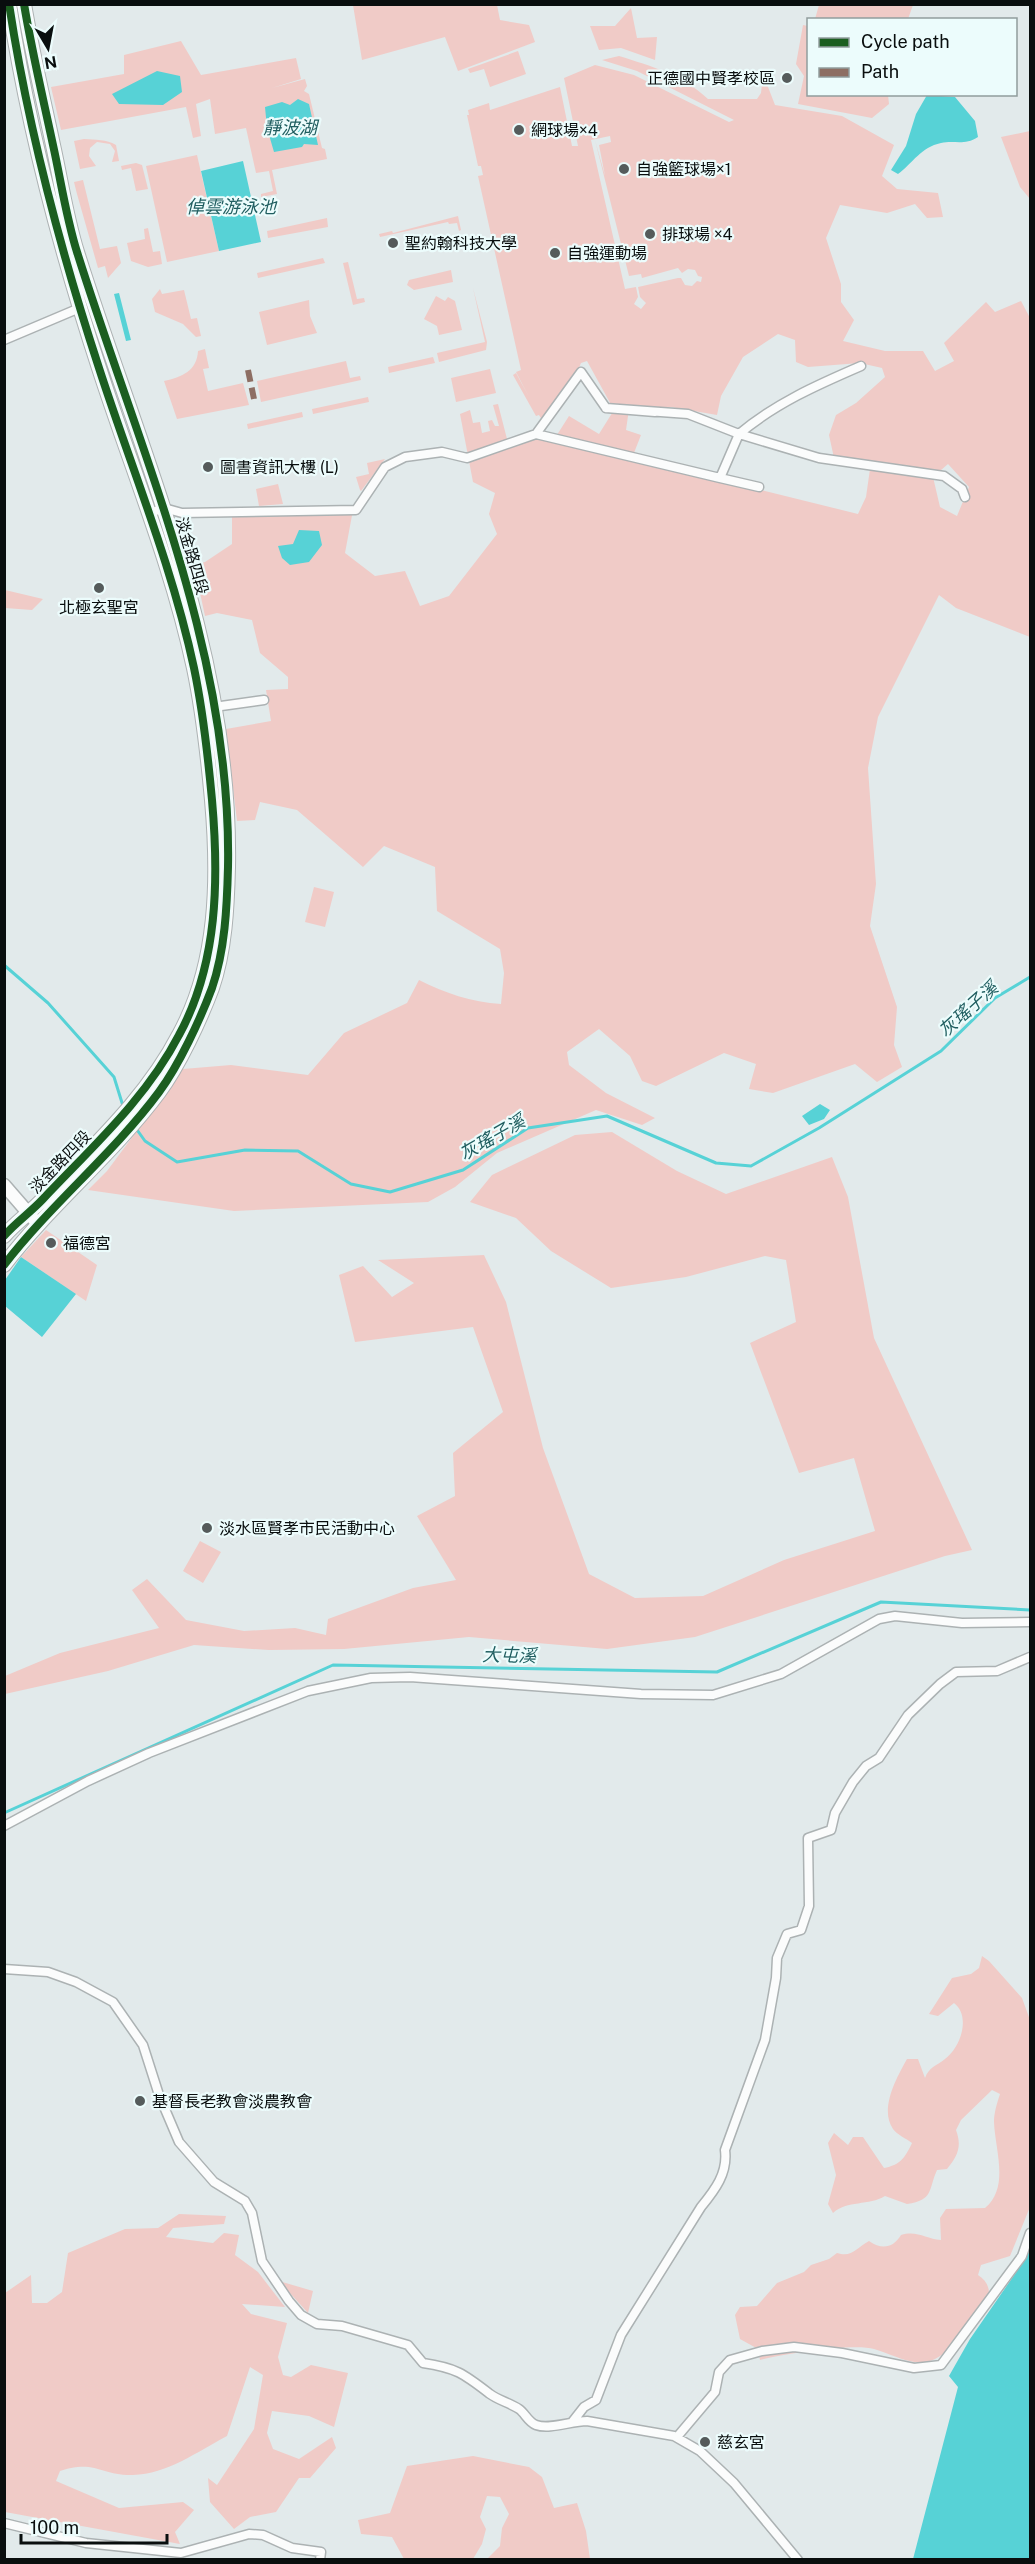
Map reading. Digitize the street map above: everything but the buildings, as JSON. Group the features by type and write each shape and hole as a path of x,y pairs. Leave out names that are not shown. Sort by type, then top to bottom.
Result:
{"main road":[{"name":"淡金路四段","path":"9,4 17,57 62,247 87,305 164,508 187,580 222,752 228,830 227,914 212,987 165,1082 139,1105"},
{"name":"淡金路四段","path":"24,4 32,54 87,305 193,665 201,710 214,830 216,886 211,937 200,983 181,1033 139,1105"},
{"path":"13,30 28,28"},
{"path":"17,57 32,54"},
{"path":"115,1132 139,1105"},
{"name":"淡金路四段","path":"33,1219 69,1191 115,1132"},
{"name":"淡金路四段","path":"33,1219 115,1132"},
{"path":"4,1236 33,1219"},
{"path":"4,1265 33,1219"}],"street":[{"path":"4,340 87,305"},
{"path":"720,478 739,434 773,408 811,387 861,366"},
{"path":"536,434 581,372 606,408"},
{"path":"606,408 688,414 739,434 819,458 944,476 962,489 965,497"},
{"path":"606,408 655,412"},
{"path":"150,513 164,508 182,513 356,510 385,467 405,457 442,452 467,458 536,434 759,487"},
{"path":"214,706 264,700"},
{"path":"4,1185 33,1219"},
{"path":"4,1826 88,1781 148,1753 308,1691 371,1678 410,1677 641,1694 713,1695 781,1674 879,1619 895,1616 962,1623 1030,1622"},
{"path":"573,2421 584,2407 596,2400 621,2335 715,2190 723,2173 727,2162 725,2150 765,2040 776,1978 777,1958 787,1934 801,1930 809,1906 808,1838 831,1830 835,1813 853,1782 866,1766 879,1758 908,1714 940,1684 956,1672 997,1671 1030,1657"},
{"path":"4,1970 48,1972 76,1982 113,2002 143,2045 159,2095 180,2142 214,2182 245,2201 252,2213 262,2261 277,2285 301,2315 317,2324 342,2326 408,2345 423,2363 446,2366 477,2381 491,2394 522,2410 536,2425 548,2426 573,2421 639,2428 677,2437 718,2467 798,2559"},
{"path":"677,2437 715,2392 720,2372 730,2360 762,2351 794,2347 842,2352 915,2368 941,2365 1022,2256 1030,2233"},
{"path":"4,2523 86,2543 182,2553 249,2534 263,2535 292,2548 321,2552 320,2559"}],"shaded area":[{"path":"819,4 913,5 908,18 815,18"},
{"path":"353,5 497,5 500,20 529,25 535,42 458,71 445,37 362,60"},
{"path":"631,8 637,38 657,37 655,60 621,48 599,50 590,26 615,26"},
{"path":"803,25 807,26 807,96 888,96 889,104 872,118 798,104 804,76 796,64"},
{"path":"181,41 201,75 296,58 301,79 272,88 305,79 307,86 304,91 309,94 322,148 325,149 327,159 272,170 277,194 261,197 261,194 273,191 269,171 256,173 246,128 215,134 210,99 196,104 201,136 193,138 186,107 61,130 51,87 124,74 124,55"},
{"path":"518,51 526,74 490,87 484,69 470,73 468,69"},
{"path":"619,56 655,68 677,77 708,99 757,99 761,93 763,74 775,105 842,116 894,145 882,176 897,189 938,193 943,217 927,218 915,204 887,213 840,205 826,238 841,284 841,302 854,320 843,341 885,351 923,351 935,371 954,361 944,343 986,302 995,312 1021,301 1030,318 1030,637 956,608 939,595 878,717 868,768 876,884 870,926 897,1007 894,1045 902,1067 877,1082 855,1064 773,1093 749,1089 756,1064 724,1053 656,1086 642,1081 630,1056 599,1029 567,1052 569,1065 606,1093 655,1118 642,1125 596,1110 497,1153 455,1187 428,1202 234,1211 88,1190 107,1171 183,1069 231,1065 308,1075 344,1033 407,1003 419,980 458,996 501,1004 504,973 500,949 437,911 435,867 384,846 363,867 297,810 260,802 255,820 237,821 226,729 271,721 266,690 288,689 288,677 260,653 252,620 217,613 205,616 194,565 205,562 232,544 232,511 353,510 345,553 375,576 405,571 420,606 449,596 497,534 489,514 495,493 473,482 460,414 470,410 473,423 480,422 482,433 490,431 488,421 492,420 495,426 499,426 493,405 498,404 507,439 535,430 555,438 569,416 599,434 614,410 587,361 581,363 574,379 542,420 539,415 536,416 513,375 516,373 529,397 516,372 521,370 478,176 483,175 481,166 478,166 467,115 469,115 468,110 489,103 490,110 560,87 572,146 578,146 564,78 595,65 634,75 729,122 734,120 637,71 602,60","holes":["610,136 611,142 599,145 605,176 595,140 629,276 641,274 642,278 678,268 682,273 688,269 695,270 698,276 702,277 701,282 697,281 692,286 685,285 681,278 678,278 638,287 640,297 646,303 641,309 634,304 638,297 636,287 625,289 591,140","778,334 795,340 796,362 808,367 860,363 882,368 885,377 856,403 836,415 829,435 834,458 870,469 866,497 858,514 632,458 641,435 626,430 629,409 671,407 717,415 721,396 743,357","948,464 969,487 957,516 940,507 933,477"]},
{"path":"1030,131 1030,199 1020,187 1001,137"},
{"path":"84,139 105,141 116,145 119,161 112,162 115,151 110,144 97,142 90,148 89,156 96,166 80,169 74,141"},
{"path":"197,155 219,251 167,262 146,166"},
{"path":"136,163 142,165 148,189 136,191 131,168 122,170 121,166"},
{"path":"83,180 100,249 117,246 121,263 108,278 105,266 98,268 77,194 74,182"},
{"path":"458,216 461,230 459,231 457,223 449,224 448,222 380,237 379,234 392,231 393,233"},
{"path":"327,218 328,227 268,238 267,231"},
{"path":"148,228 153,252 160,251 162,264 148,267 131,261 127,243 145,239 144,229"},
{"path":"323,258 325,263 258,278 257,273"},
{"path":"348,262 357,299 364,298 365,302 353,305 343,263"},
{"path":"451,270 453,282 414,290 407,285 409,280"},
{"path":"473,288 487,342 486,350 439,362 437,353 485,342"},
{"path":"160,289 162,294 184,290 191,319 197,318 201,336 196,337 183,324 155,312 152,299"},
{"path":"436,296 445,301 448,297 455,301 462,330 439,335 437,326 424,319"},
{"path":"309,300 310,316 317,333 267,345 259,312"},
{"path":"205,349 209,368 203,369 208,391 243,383 249,405 177,419 164,381 187,372 195,364 198,351"},
{"path":"433,357 435,363 389,373 388,367"},
{"path":"346,361 350,378 360,376 361,380 261,402 257,381"},
{"path":"490,369 496,393 456,402 451,378"},
{"path":"368,397 369,402 313,414 312,409"},
{"path":"302,412 303,417 248,429 247,424"},
{"path":"385,459 361,491 356,477 369,474 367,463"},
{"path":"278,484 283,504 259,506 256,489"},
{"path":"5,590 43,599 32,610 5,608"},
{"path":"314,887 334,892 325,927 305,922"},
{"path":"612,1132 677,1171 726,1194 832,1157 848,1197 874,1338 972,1550 945,1556 695,1637 607,1649 469,1637 344,1649 269,1650 194,1645 108,1671 5,1694 5,1676 60,1653 159,1628 132,1590 147,1579 186,1620 244,1631 295,1628 326,1635 328,1619 413,1588 456,1580 417,1516 455,1496 453,1453 503,1412 473,1327 355,1342 339,1275 363,1266 392,1297 414,1283 378,1260 484,1255 506,1302 543,1448 589,1574 635,1598 703,1596 784,1560 875,1531 854,1458 799,1473 750,1343 796,1322 786,1260 765,1256 686,1277 611,1288 551,1251 516,1218 470,1202 492,1175 575,1135"},
{"path":"46,1230 97,1265 86,1301 21,1257"},
{"path":"200,1541 221,1552 203,1583 183,1571"},
{"path":"982,1956 1022,1998 1030,2020 1030,2207 1010,2256 981,2265 978,2275 985,2281 988,2288 987,2301 949,2349 927,2362 912,2362 874,2349 851,2347 800,2352 760,2360 758,2349 740,2339 735,2315 740,2307 757,2306 777,2283 804,2272 811,2265 829,2259 837,2253 850,2253 869,2241 878,2246 887,2246 894,2243 901,2235 907,2234 941,2240 940,2218 946,2209 985,2208 993,2199 999,2179 994,2122 1000,2094 992,2090 961,2120 956,2130 959,2146 954,2160 947,2169 937,2170 929,2193 922,2200 907,2204 885,2196 845,2206 833,2213 828,2204 836,2175 828,2143 834,2133 848,2145 853,2137 863,2137 884,2168 898,2163 907,2153 912,2143 894,2131 889,2121 889,2103 894,2084 907,2059 918,2059 925,2078 931,2069 951,2054 956,2047 963,2023 959,2009 954,2003 938,2016 929,2014 952,1978 971,1974 979,1968"},
{"path":"179,2214 226,2216 224,2224 173,2228 166,2237 213,2243 224,2233 239,2235 235,2255 258,2272 285,2307 242,2304 251,2314 287,2323 278,2357 283,2375 291,2377 311,2365 348,2373 334,2427 309,2416 272,2411 267,2433 273,2449 299,2459 332,2437 336,2448 310,2478 299,2478 276,2512 250,2517 234,2529 210,2502 208,2478 217,2485 254,2429 263,2375 250,2367 227,2436 182,2461 158,2471 122,2475 82,2467 60,2471 56,2481 119,2508 183,2502 194,2510 175,2532 180,2544 5,2512 5,2293 31,2275 32,2303 47,2303 62,2292 68,2253 125,2229 158,2228"},
{"path":"279,2281 313,2291 308,2313"},
{"path":"473,2456 529,2467 542,2477 554,2508 577,2503 586,2531 590,2559 487,2559 500,2546 502,2528 509,2514 500,2497 487,2496 480,2517 486,2529 482,2544 473,2559 404,2559 392,2537 361,2534 358,2520 390,2513 407,2466"}],"water":[{"path":"157,71 180,76 182,92 163,105 119,104 112,94"},
{"path":"926,96 955,97 975,121 978,137 968,141 934,145 898,174 891,170 906,146 916,114"},
{"name":"靜波湖","path":"298,99 309,104 318,145 304,144 302,147 274,152 267,128 265,107 282,102 290,105"},
{"name":"倬雲游泳池","path":"243,161 261,242 219,251 201,171"},
{"path":"119,293 131,340 126,341 114,294"},
{"path":"299,530 319,531 322,545 309,562 290,565 282,558 278,546 293,544"},
{"path":"820,1104 830,1110 824,1119 809,1125 802,1116"},
{"path":"21,1257 76,1294 42,1337 5,1306 5,1280"},
{"path":"1030,2247 1030,2559 913,2559 958,2387 949,2376 970,2339 1026,2258"}],"waterway":[{"name":"灰瑤子溪","path":"4,965 48,1003 114,1077 123,1106"},
{"name":"灰瑤子溪","path":"135,1127 145,1141 177,1162 245,1150 298,1151 351,1184 390,1192 463,1170 528,1128 607,1116 716,1163 751,1166 819,1128 941,1051 995,998 1030,977"},
{"name":"大屯溪","path":"4,1813 333,1665 717,1672 881,1602 1030,1610"}],"marked path":[{"path":"248,370 254,399"}],"cycle path":[{"path":"4,1236 117,1122 166,1058 192,1008 202,979 213,920 215,890 214,830 205,734 185,630 163,554 111,405 58,233 26,96 9,4"},
{"path":"4,1265 42,1221 122,1137 159,1092 174,1069 201,1014 216,974 225,928 228,867 225,787 215,708 199,630 154,478 73,239 24,4"}],"place":[{"name":"正德國中賢孝校區","path":"787,78"},
{"name":"網球場×4","path":"519,130"},
{"name":"自強籃球場×1","path":"624,169"},
{"name":"排球場 ×4","path":"650,234"},
{"name":"聖約翰科技大學","path":"393,243"},
{"name":"自強運動場","path":"555,253"},
{"name":"圖書資訊大樓 (L)","path":"208,467"},
{"name":"北極玄聖宮","path":"99,588"},
{"name":"福德宮","path":"51,1243"},
{"name":"淡水區賢孝市民活動中心","path":"207,1528"},
{"name":"基督長老教會淡農教會","path":"140,2101"},
{"name":"慈玄宮","path":"705,2442"}]}
